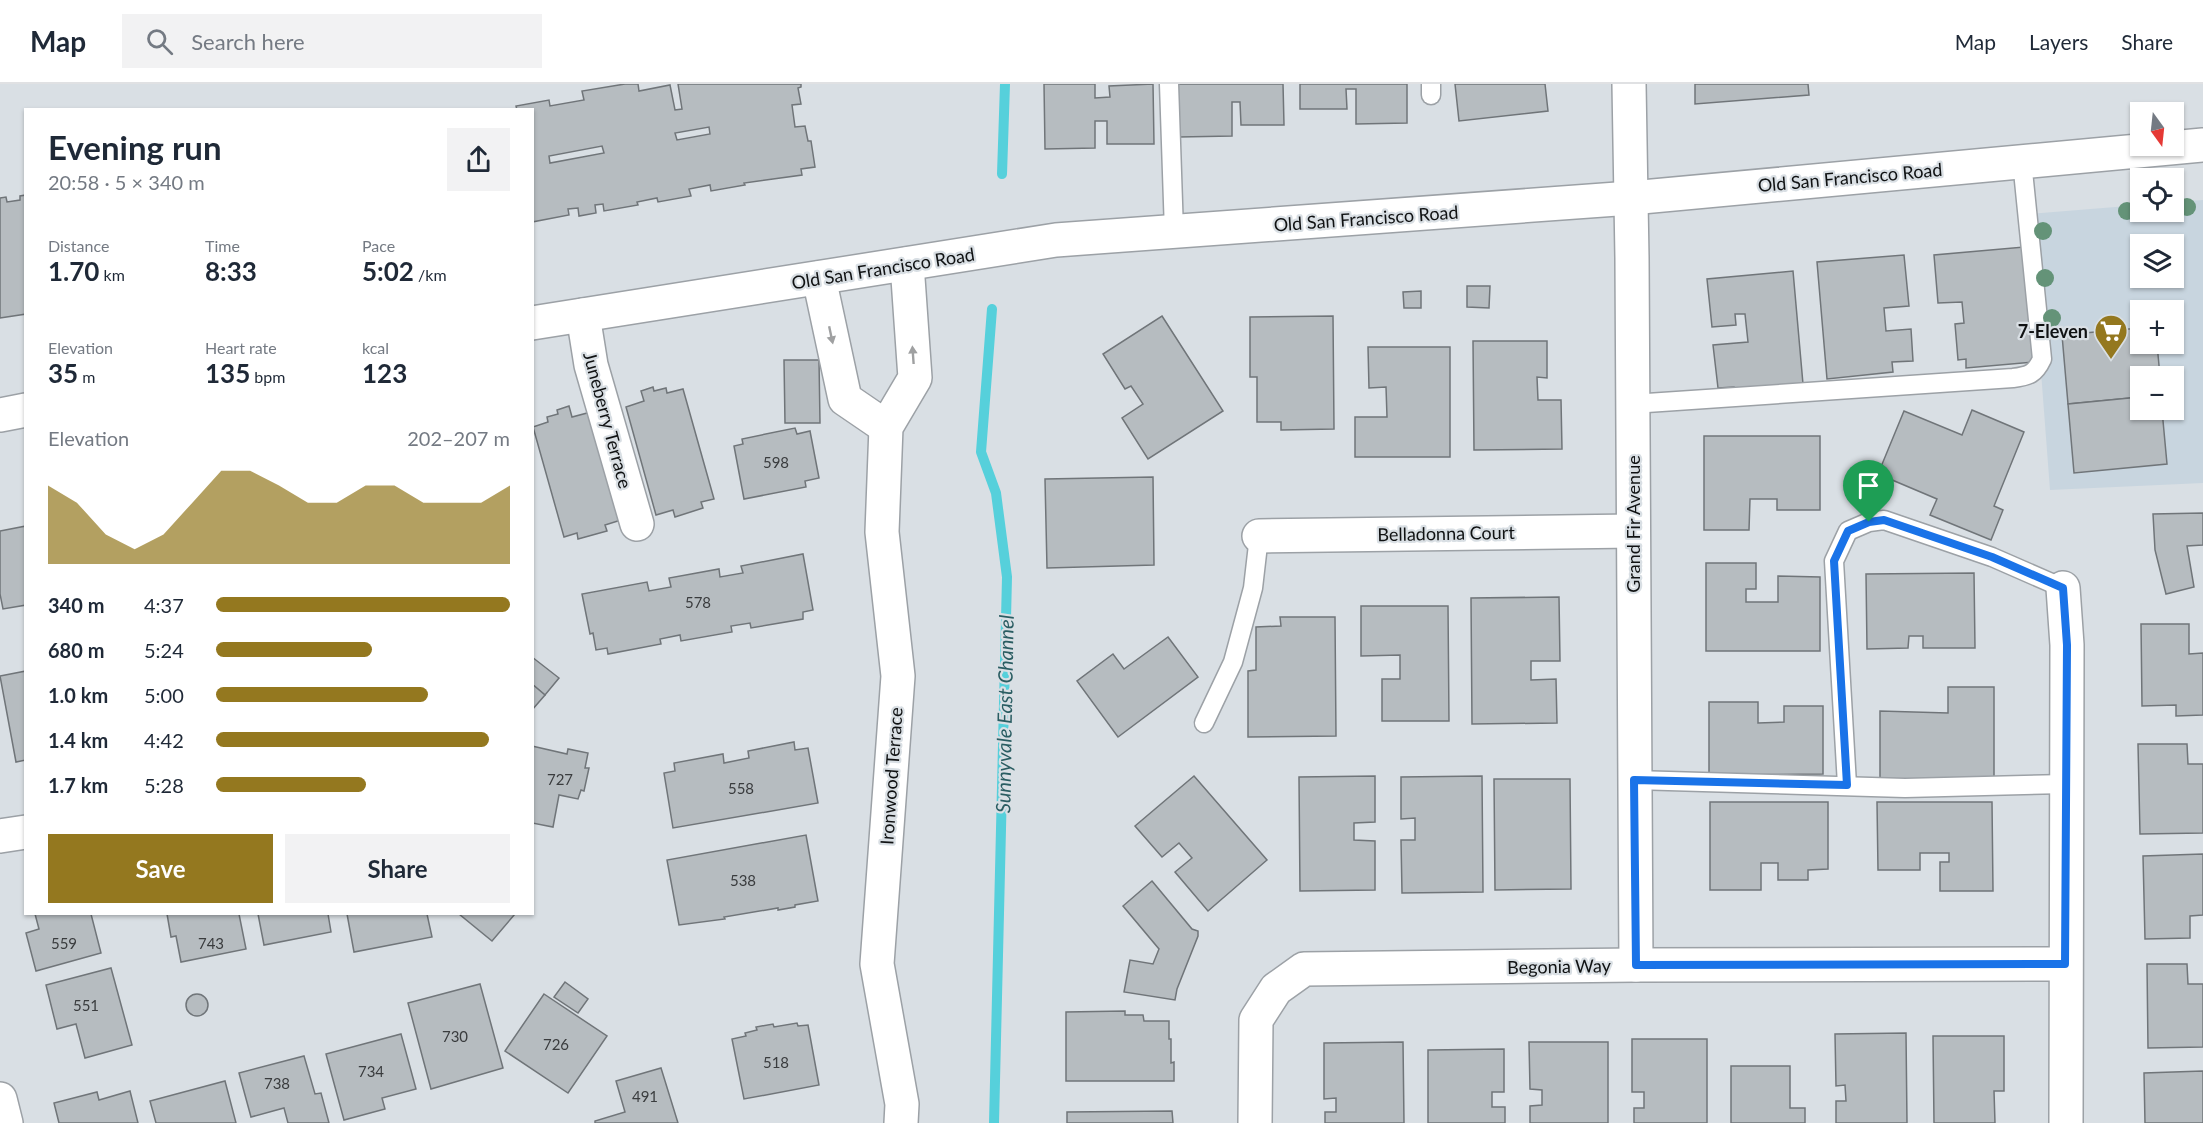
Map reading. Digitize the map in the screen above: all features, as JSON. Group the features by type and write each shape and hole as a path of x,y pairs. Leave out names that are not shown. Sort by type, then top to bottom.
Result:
{"street":[{"name":"Grand Fir Avenue","path":"1629,84 1636,965"},
{"name":"Old San Francisco Road","path":"534,323 1056,240 1631,198 2203,145"},
{"name":"Ironwood Terrace","path":"901,1123 902,1104 877,964 898,676 882,532 886,427 915,378 907,264"},
{"path":"819,278 845,399 886,427"},
{"name":"Juneberry Terrace","path":"582,315 591,365 637,524"},
{"path":"0,415 24,410"},
{"name":"Belladonna Court","path":"1259,536 1633,531"},
{"path":"2063,588 2067,645 2066,1123"},
{"path":"0,836 24,832"},
{"name":"Begonia Way","path":"1255,1123 1256,1020 1276,989 1304,969 1636,965 2065,964"},
{"path":"0,1099 6,1123"}],"lane":[{"path":"1169,84 1174,232"},
{"path":"1632,404 2028,376 2036,371 2042,360 2022,161"},
{"path":"1847,785 1834,561 1848,531 1869,522 1884,520 1992,557 2063,588"},
{"path":"1204,723 1233,662 1253,588 1259,536"},
{"path":"1634,780 1905,788 2066,784"}],"shaded area":[{"path":"2203,200 2203,483 2050,490 2029,214 2130,206 2130,222 2184,222 2184,201"}],"building":[{"path":"625,84 638,84 639,91 670,85 675,110 682,109 678,84 801,84 798,88 801,104 792,105 795,127 805,126 808,141 811,141 815,167 801,169 802,175 744,183 745,185 711,191 710,185 689,189 691,196 658,202 657,198 637,202 638,205 604,211 603,204 595,205 596,213 579,216 578,208 568,209 569,215 534,222 534,108 516,108 516,106 549,100 550,106 584,100 582,91","holes":["709,127 710,134 677,140 675,133","602,146 604,153 550,163 549,156"]},
{"path":"1044,84 1095,84 1095,98 1110,97 1109,86 1153,84 1154,144 1107,144 1107,121 1095,121 1095,148 1045,149"},
{"path":"1178,84 1283,84 1284,125 1241,125 1240,102 1232,102 1232,136 1179,137"},
{"path":"1300,84 1407,84 1407,123 1356,124 1356,89 1346,89 1347,109 1300,109"},
{"path":"1455,84 1545,84 1548,111 1459,121"},
{"path":"1695,84 1808,84 1809,95 1695,104"},
{"path":"24,195 24,314 0,318 0,198 6,197 7,202 20,200 20,196"},
{"path":"2024,247 2034,362 1966,368 1966,359 1958,360 1955,324 1964,323 1962,302 1938,303 1934,255"},
{"path":"1904,255 1909,306 1884,308 1886,331 1911,329 1913,361 1892,362 1893,372 1827,379 1817,262"},
{"path":"1793,271 1803,384 1734,390 1734,387 1718,388 1713,345 1748,342 1745,314 1735,314 1736,325 1712,327 1707,279"},
{"path":"1467,286 1490,286 1489,308 1467,307"},
{"path":"1421,291 1421,308 1404,308 1403,292"},
{"path":"1162,316 1223,411 1148,459 1122,418 1143,404 1131,386 1125,389 1103,354"},
{"path":"1333,316 1334,429 1281,430 1281,422 1257,422 1257,377 1250,377 1250,317"},
{"name":"7-Eleven","path":"2130,329 2130,354 2158,354 2159,366 2130,366 2130,398 2068,404 2062,335"},
{"path":"1473,341 1547,341 1547,378 1537,377 1538,400 1561,400 1562,449 1474,450"},
{"path":"1368,347 1450,347 1450,457 1355,457 1355,417 1387,417 1386,387 1369,388"},
{"path":"784,360 819,360 820,423 785,423"},
{"path":"653,387 654,391 666,388 667,393 683,389 714,499 701,502 703,508 675,517 673,510 656,515 626,407 644,401 641,391"},
{"path":"2130,398 2130,420 2163,420 2167,464 2074,473 2068,404"},
{"path":"569,406 572,417 591,412 621,520 605,525 607,531 578,539 577,533 564,537 534,431 534,427 548,422 547,417 558,414 557,410"},
{"path":"1972,410 2024,432 1994,506 2003,510 1991,540 1930,515 1937,499 1878,474 1904,411 1962,435"},
{"path":"795,428 797,434 810,431 819,478 805,481 806,487 744,499 734,446 743,444 742,439"},
{"path":"1704,436 1820,436 1820,510 1777,510 1777,499 1750,499 1749,530 1704,530"},
{"path":"1153,477 1154,565 1047,568 1045,479"},
{"path":"2203,513 2203,545 2187,546 2194,587 2166,594 2155,550 2153,514"},
{"path":"24,526 24,605 3,609 0,594 0,531"},
{"path":"803,554 813,610 803,612 803,619 751,628 750,623 731,626 732,632 681,641 680,635 660,639 661,644 608,654 607,648 596,650 593,633 590,634 582,594 647,582 649,591 671,587 669,578 719,569 720,577 743,573 741,566"},
{"path":"1706,563 1756,563 1756,589 1746,589 1746,602 1778,602 1778,576 1820,577 1820,651 1706,651"},
{"path":"1974,573 1975,648 1923,648 1923,636 1909,636 1908,648 1867,649 1866,574"},
{"path":"1559,597 1560,661 1531,661 1531,680 1556,679 1557,723 1472,724 1471,598"},
{"path":"1361,606 1448,606 1449,721 1382,721 1382,679 1400,679 1400,655 1361,656"},
{"path":"1280,617 1335,617 1336,736 1248,737 1248,671 1256,670 1256,627 1281,626"},
{"path":"2141,624 2189,624 2189,654 2203,653 2203,715 2176,716 2176,705 2142,706"},
{"path":"1168,637 1198,677 1118,737 1077,681 1113,654 1124,669"},
{"path":"534,659 559,678 545,695 534,686"},
{"path":"24,671 24,760 16,762 0,676"},
{"path":"534,686 545,695 534,708"},
{"path":"1948,687 1994,687 1994,779 1880,780 1880,711 1948,713"},
{"path":"1709,702 1758,702 1758,723 1784,722 1784,706 1823,706 1823,774 1709,775"},
{"path":"794,742 795,750 808,748 818,803 673,828 664,773 675,771 674,763 723,754 724,763 749,758 748,751"},
{"path":"2138,744 2187,744 2188,764 2203,764 2203,833 2140,834"},
{"path":"534,746 567,754 568,749 588,753 585,768 589,768 584,791 581,790 578,799 559,795 553,827 534,823"},
{"path":"1194,776 1267,860 1208,911 1175,872 1192,858 1179,843 1162,857 1135,826"},
{"path":"1375,776 1375,822 1354,823 1354,840 1375,841 1375,890 1300,891 1299,777"},
{"path":"1482,776 1483,892 1402,893 1401,840 1415,840 1415,818 1401,819 1401,777"},
{"path":"1494,779 1570,779 1571,889 1495,890"},
{"path":"1710,802 1828,802 1828,869 1808,870 1808,880 1778,880 1778,863 1761,863 1761,890 1710,890"},
{"path":"1877,802 1992,802 1993,891 1940,891 1940,862 1949,862 1949,853 1920,853 1920,870 1878,870"},
{"path":"806,835 818,901 778,910 778,908 724,917 725,919 679,925 667,860"},
{"path":"2203,854 2203,915 2190,916 2190,938 2145,939 2143,856"},
{"path":"1152,881 1192,929 1198,931 1175,1000 1124,992 1130,960 1153,964 1159,949 1123,906"},
{"path":"35,915 91,915 101,953 36,971 26,933 39,929"},
{"path":"167,915 239,915 246,949 181,962 176,936 171,937"},
{"path":"258,915 328,915 331,932 264,945"},
{"path":"347,915 427,915 432,937 354,952"},
{"path":"460,915 514,915 492,941"},
{"path":"2147,964 2187,964 2188,984 2203,984 2203,1047 2148,1048"},
{"path":"111,968 132,1045 85,1058 76,1024 57,1029 46,985"},
{"path":"565,982 588,999 578,1013 554,997"},
{"path":"480,984 503,1068 431,1089 408,1003"},
{"path":"197,994 205,997 208,1005 205,1013 197,1016 189,1013 186,1005 189,997"},
{"path":"544,994 607,1036 568,1093 505,1051"},
{"path":"1125,1011 1125,1015 1143,1015 1144,1021 1169,1021 1174,1081 1066,1081 1066,1012"},
{"path":"797,1023 798,1026 808,1025 819,1085 744,1099 732,1039 746,1036 745,1033 757,1030 756,1027"},
{"path":"1906,1033 1907,1123 1836,1123 1836,1101 1846,1101 1845,1085 1836,1086 1835,1034"},
{"path":"401,1034 416,1089 382,1098 385,1109 344,1120 326,1054"},
{"path":"1933,1036 2004,1036 2004,1091 1994,1091 1995,1123 1934,1123"},
{"path":"1632,1039 1707,1039 1707,1123 1634,1123 1634,1108 1644,1108 1644,1092 1632,1092"},
{"path":"1403,1042 1404,1123 1325,1123 1325,1112 1336,1112 1336,1098 1324,1099 1324,1043"},
{"path":"1529,1042 1608,1042 1608,1123 1530,1123 1530,1106 1542,1105 1542,1090 1530,1089"},
{"path":"1504,1049 1504,1092 1492,1092 1492,1107 1505,1107 1505,1123 1428,1123 1428,1050"},
{"path":"304,1056 315,1094 321,1093 329,1123 288,1123 284,1108 251,1117 239,1073"},
{"path":"1731,1066 1790,1066 1790,1108 1805,1108 1805,1123 1731,1123"},
{"path":"661,1068 678,1123 595,1123 595,1121 625,1112 616,1081"},
{"path":"2203,1071 2203,1123 2145,1123 2144,1073"},
{"path":"225,1081 236,1123 156,1123 150,1101"},
{"path":"130,1091 138,1123 59,1123 54,1103 97,1092 99,1100"},
{"path":"1172,1111 1173,1123 1067,1123 1067,1112"}],"waterway":[{"name":"Sunnyvale East Channel","path":"1002,174 1005,84"},
{"name":"Sunnyvale East Channel","path":"992,309 981,452 996,493 1007,577 994,1123"}],"place":[{"name":"7-Eleven","path":"2111,360"}],"route":[{"path":"1884,520 1992,557 2063,588 2067,645 2065,964 1636,965 1634,780 1847,785 1834,561 1848,531 1869,522 1884,520"}]}
